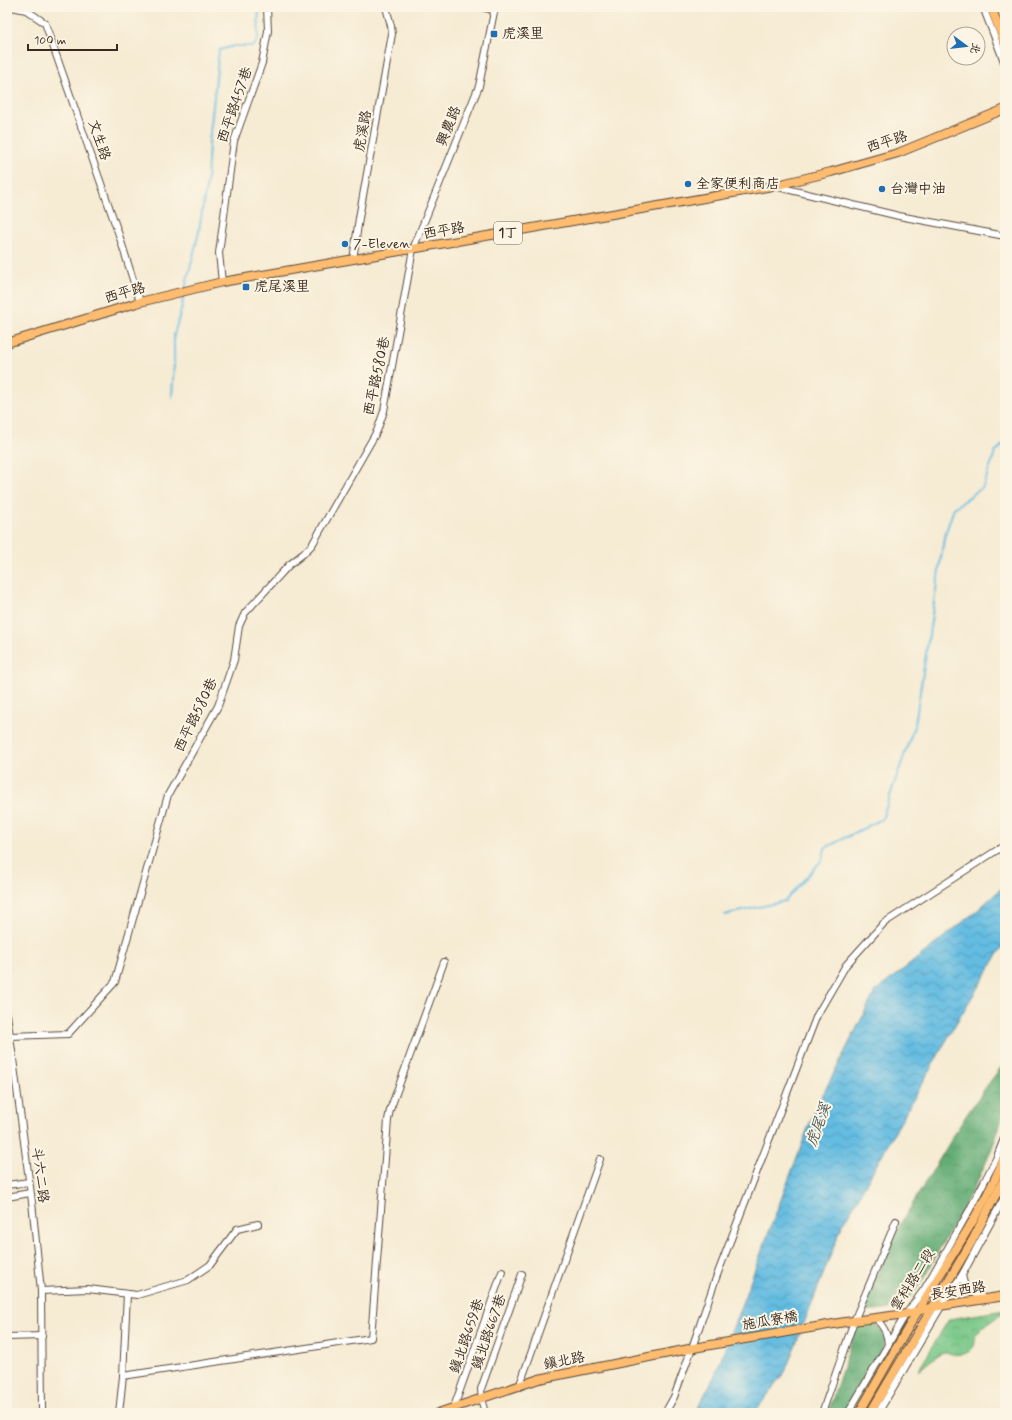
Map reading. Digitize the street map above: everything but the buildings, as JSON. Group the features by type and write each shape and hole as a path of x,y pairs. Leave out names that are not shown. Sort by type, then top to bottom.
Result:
{"main road":[{"path":"991,7 1005,44"},
{"path":"1004,7 1005,11"},
{"name":"西平路","path":"7,343 140,302 222,282 413,250 773,186 831,172 898,153 1005,109"},
{"name":"雲科路二段","path":"859,1413 954,1254 1001,1159"},
{"path":"870,1413 972,1241 1005,1177"},
{"name":"長安西路","path":"845,1322 906,1314 933,1307 1005,1296"},
{"name":"施瓜寮橋","path":"696,1347 845,1322"},
{"name":"鎮北路","path":"438,1413 451,1410 539,1379 696,1347"}],"street":[{"name":"文生路","path":"12,7 27,9 45,23 119,235 140,302"},
{"name":"西平路457巷","path":"222,282 219,253 234,141 262,63 268,31 267,7"},
{"name":"虎溪路","path":"353,260 359,218 392,34 386,7"},
{"path":"481,7 494,9"},
{"path":"983,7 1005,64"},
{"name":"興農路","path":"413,250 478,86 494,9"},
{"name":"西平路","path":"773,186 899,216 1005,236"},
{"name":"西平路580巷","path":"10,1036 68,1034 115,982 168,796 218,706 234,660 239,626 245,613 289,565 304,554 312,544 377,431 384,411 413,250"},
{"path":"665,1413 674,1397 696,1347 716,1278 817,1015 846,965 884,923 1005,845"},
{"path":"123,1376 371,1338 388,1120 390,1110 444,962"},
{"name":"斗六二路","path":"7,1014 29,1182 41,1291 42,1413"},
{"path":"1001,1159 1005,1136"},
{"path":"519,1387 600,1159"},
{"name":"雲科路二段","path":"848,1413 906,1314 925,1288 1001,1159"},
{"path":"7,1185 29,1182"},
{"path":"7,1197 30,1193"},
{"path":"878,1413 962,1275 1005,1196"},
{"path":"822,1413 854,1321 896,1221"},
{"path":"41,1291 88,1289 137,1295 188,1280 210,1265 237,1229 258,1224"},
{"name":"鎮北路659巷","path":"451,1410 502,1272"},
{"name":"鎮北路667巷","path":"485,1413 481,1389 522,1274"},
{"path":"962,1275 964,1285 971,1292 987,1299"},
{"path":"120,1413 127,1294"},
{"path":"876,1318 885,1329 888,1336 888,1345"},
{"path":"7,1337 42,1336"}],"green space":[{"path":"1005,1062 1005,1106 993,1146 969,1197 925,1276 910,1297 899,1305 884,1310 861,1312 898,1228 965,1117"},
{"path":"1005,1310 1005,1313 979,1331 976,1335 974,1346 969,1352 953,1354 946,1352 934,1358 918,1371 949,1319"},
{"path":"877,1324 884,1336 885,1342 883,1348 845,1413 828,1413 856,1327"}],"water":[{"name":"虎尾溪","path":"1005,885 1005,943 955,1025 842,1226 785,1372 754,1413 695,1413 715,1375 814,1112 875,992 979,909"}],"waterway":[{"path":"185,289 198,236 207,182 209,143 219,50 234,46 254,46 258,39 259,7"},
{"path":"172,397 174,335 184,293"},
{"path":"725,915 785,901 822,860 825,848 882,819 915,724 944,538 954,508 983,487 995,453 1005,442"}],"place":[{"name":"虎溪里","path":"494,34"},
{"name":"全家便利商店","path":"688,184"},
{"name":"台灣中油","path":"882,189"},
{"name":"7-Eleven","path":"345,244"},
{"name":"虎尾溪里","path":"246,287"}]}
